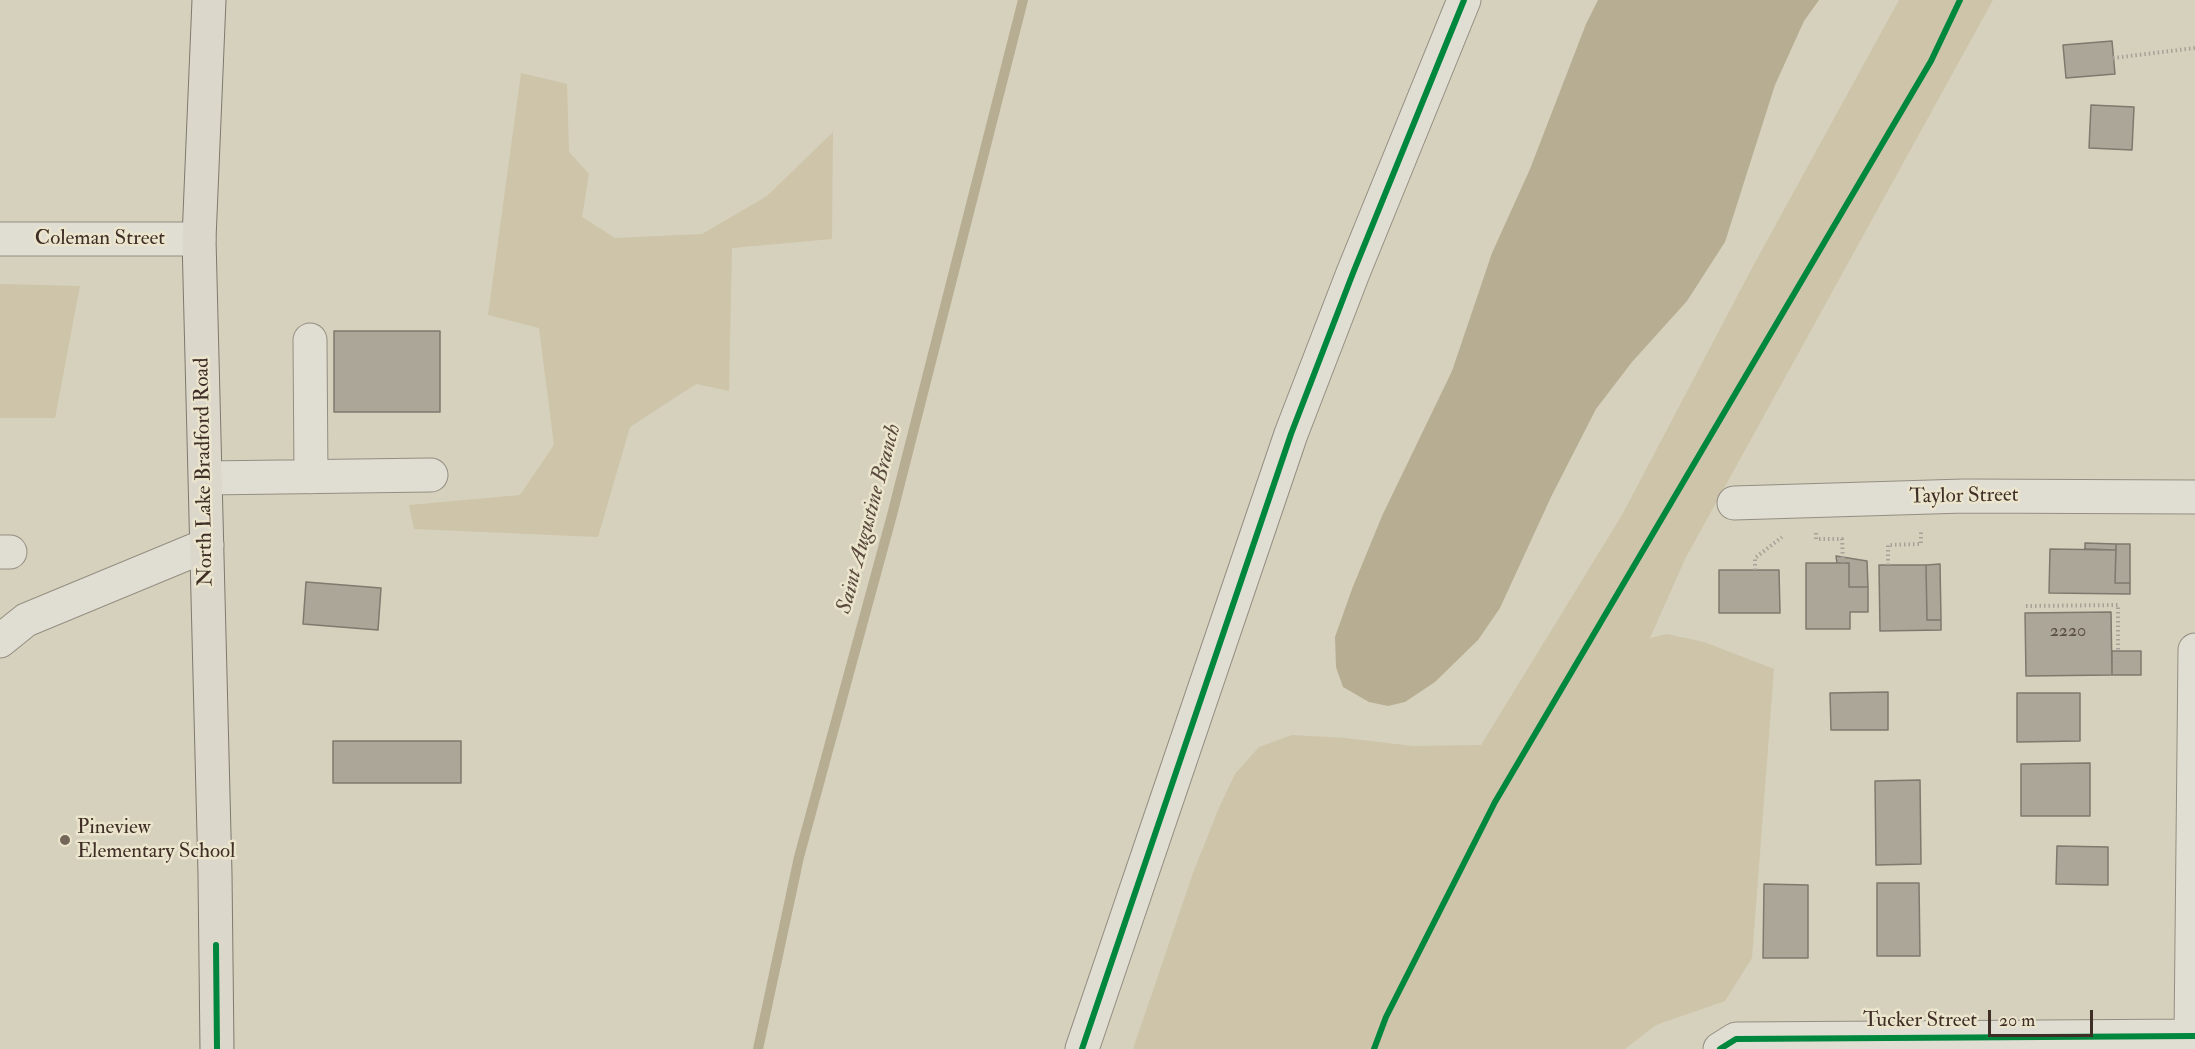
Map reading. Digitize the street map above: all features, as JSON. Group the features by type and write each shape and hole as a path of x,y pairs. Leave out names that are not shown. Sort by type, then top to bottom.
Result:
{"main road":[{"name":"North Lake Bradford Road","path":"209,0 199,239 217,1049"}],"street":[{"path":"1082,1049 1291,434 1357,263 1464,0"},
{"name":"Coleman Street","path":"0,239 199,239"},
{"path":"310,340 311,477"},
{"path":"206,478 432,475"},
{"name":"Taylor Street","path":"1734,503 1920,497 2195,496"},
{"path":"0,641 26,620 207,545"},
{"path":"2193,1036 2195,650"},
{"name":"Tucker Street","path":"1720,1049 1736,1039 2097,1043 2193,1036"}],"path":[{"path":"2113,58 2195,48"},
{"path":"1888,566 1888,545 1921,544 1920,497"},
{"path":"1755,570 1755,558 1788,533"},
{"path":"2026,606 2118,605 2118,662"}],"shaded area":[{"path":"1598,0 1819,0 1804,21 1775,85 1725,242 1687,301 1632,362 1596,409 1551,497 1500,608 1478,640 1435,682 1405,702 1388,706 1369,702 1343,687 1336,667 1335,637 1382,516 1452,371 1492,253 1530,169 1586,24"},
{"path":"1899,0 1993,0 1685,559 1650,638 1667,634 1704,642 1774,669 1752,958 1725,1001 1656,1025 1625,1049 1133,1049 1193,873 1218,810 1235,774 1259,747 1292,735 1345,738 1413,746 1481,745 1622,515 1752,268"},
{"path":"521,73 567,84 569,152 589,174 582,217 615,238 702,234 767,196 833,132 832,239 732,248 729,391 696,384 630,427 598,537 414,529 409,505 520,495 554,445 539,328 488,315"},
{"path":"0,284 80,286 55,418 0,418"}],"building":[{"path":"2112,41 2115,74 2066,78 2063,45"},
{"path":"2091,105 2134,107 2132,150 2089,148"},
{"path":"334,331 440,331 440,412 334,412"},
{"path":"2085,543 2116,544 2116,550 2085,549"},
{"path":"2116,544 2130,544 2130,583 2115,583"},
{"path":"2050,549 2116,550 2115,583 2130,583 2130,594 2049,593"},
{"path":"1836,556 1867,561 1868,587 1849,587 1849,563 1837,563"},
{"path":"1806,563 1849,563 1849,587 1868,587 1868,612 1850,612 1850,629 1806,629"},
{"path":"1940,564 1941,620 1927,620 1926,565"},
{"path":"1879,565 1926,565 1927,620 1941,620 1941,630 1880,631"},
{"path":"1719,570 1779,570 1780,613 1719,613"},
{"path":"306,582 381,588 378,630 303,624"},
{"path":"2111,612 2112,675 2026,676 2025,613"},
{"path":"2112,651 2141,651 2141,675 2112,675"},
{"path":"1888,692 1888,730 1831,730 1830,693"},
{"path":"2017,693 2080,693 2080,741 2017,742"},
{"path":"333,741 461,741 461,783 333,783"},
{"path":"2090,763 2090,816 2021,816 2021,764"},
{"path":"1920,780 1921,864 1876,865 1875,781"},
{"path":"2057,846 2108,847 2108,885 2056,884"},
{"path":"1877,883 1919,883 1920,956 1877,956"},
{"path":"1764,884 1808,885 1808,958 1763,958"}],"waterway":[{"name":"Saint Augustine Branch","path":"758,1049 799,857 892,515 1023,0"}],"cycle path":[{"path":"1082,1049 1291,434 1353,273 1464,0"},
{"path":"1374,1049 1386,1017 1495,802 1931,61 1960,0"},
{"path":"216,945 217,1049"},
{"path":"1720,1049 1736,1039 2195,1036"}],"place":[{"name":"Pineview Elementary School","path":"65,840"}]}
